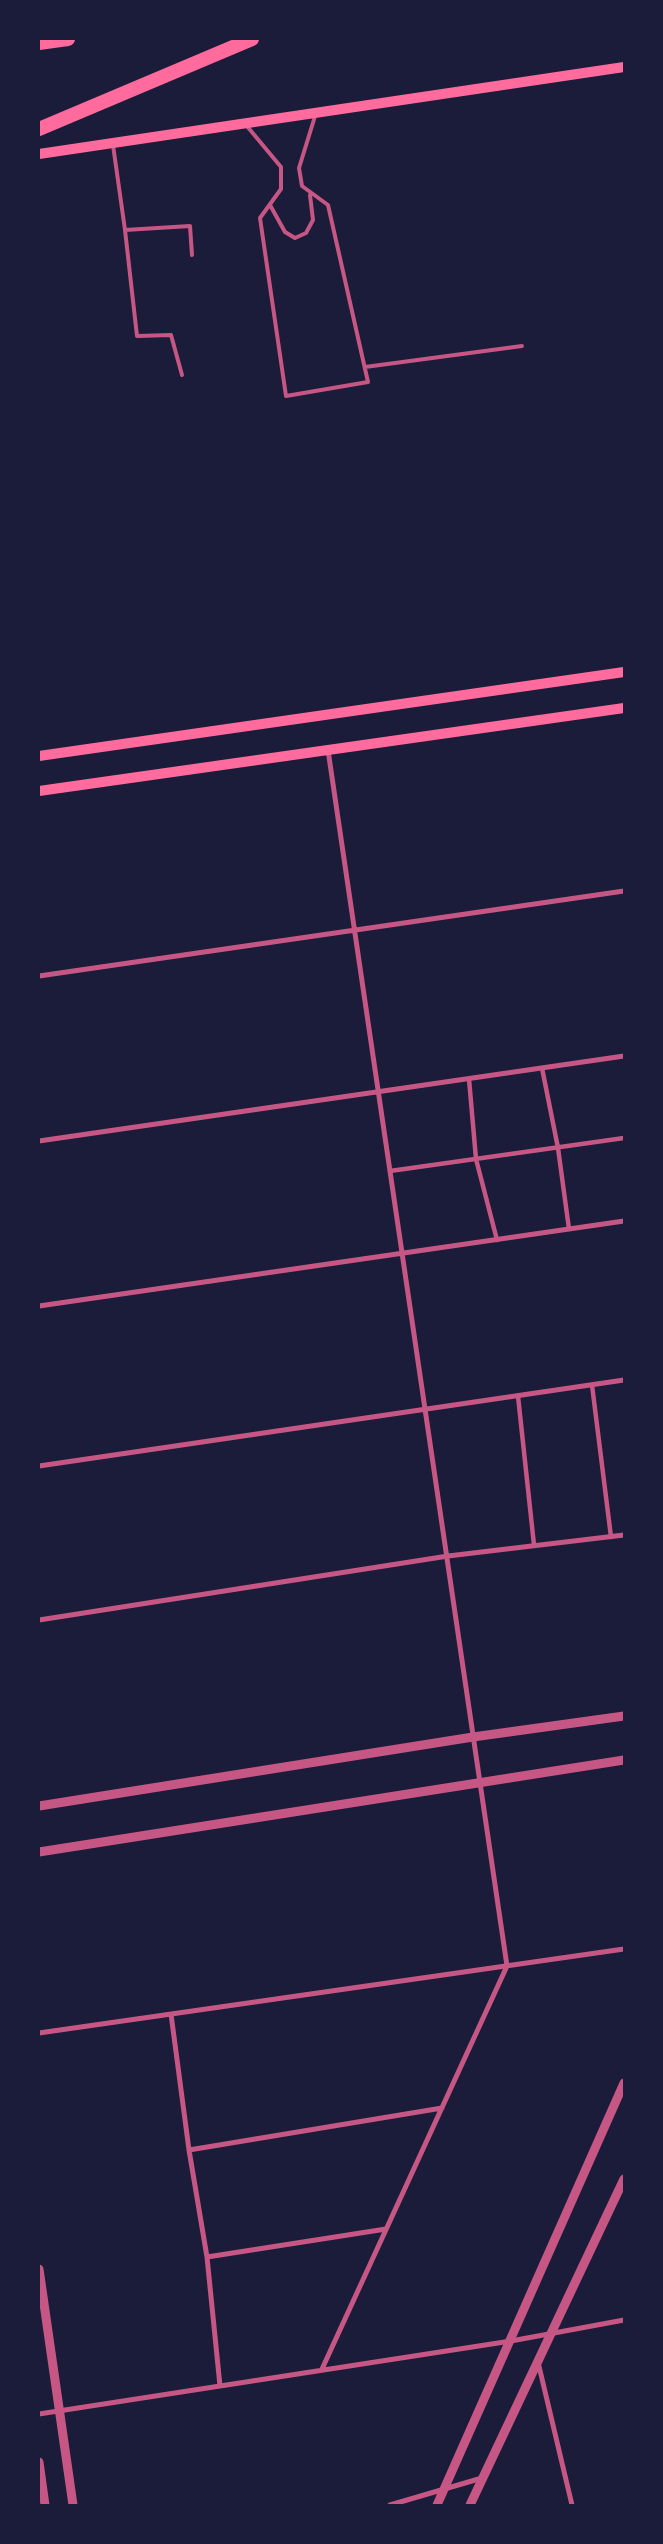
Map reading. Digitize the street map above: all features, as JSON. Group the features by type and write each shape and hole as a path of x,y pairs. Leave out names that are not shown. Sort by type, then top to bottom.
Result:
{"highway":[{"path":"39,43 68,39"},
{"path":"39,129 252,39"}],"main road":[{"path":"39,154 624,67"},
{"path":"39,756 624,672"},
{"path":"39,791 624,708"}],"street":[{"path":"322,2369 507,1966 328,750"},
{"path":"39,976 624,891"},
{"path":"39,1141 624,1056"},
{"path":"542,1068 558,1148 569,1229"},
{"path":"469,1079 476,1159 497,1240"},
{"path":"390,1171 624,1138"},
{"path":"39,1306 624,1221"},
{"path":"39,1466 624,1380"},
{"path":"592,1385 611,1537"},
{"path":"518,1396 534,1545"},
{"path":"39,1620 448,1556 624,1535"},
{"path":"39,1806 473,1737 624,1716"},
{"path":"39,1852 624,1760"},
{"path":"39,2033 624,1949"},
{"path":"171,2014 189,2150 207,2257 220,2386"},
{"path":"437,2505 624,2083"},
{"path":"189,2150 442,2108"},
{"path":"470,2505 549,2334 620,2194 624,2179"},
{"path":"207,2257 386,2228"},
{"path":"39,2269 42,2311 73,2505"},
{"path":"39,2414 511,2341 624,2320"},
{"path":"537,2360 572,2505"},
{"path":"39,2462 45,2505"},
{"path":"390,2505 482,2478"}],"lane":[{"path":"244,123 281,167 281,189 260,218 286,396 368,382 328,205 310,195 302,186 300,168 316,112"},
{"path":"113,143 137,336 171,335 182,375"},
{"path":"270,205 284,232 295,238 306,233 313,220 310,195"},
{"path":"125,230 190,226 192,255"},
{"path":"365,367 522,346"}]}
